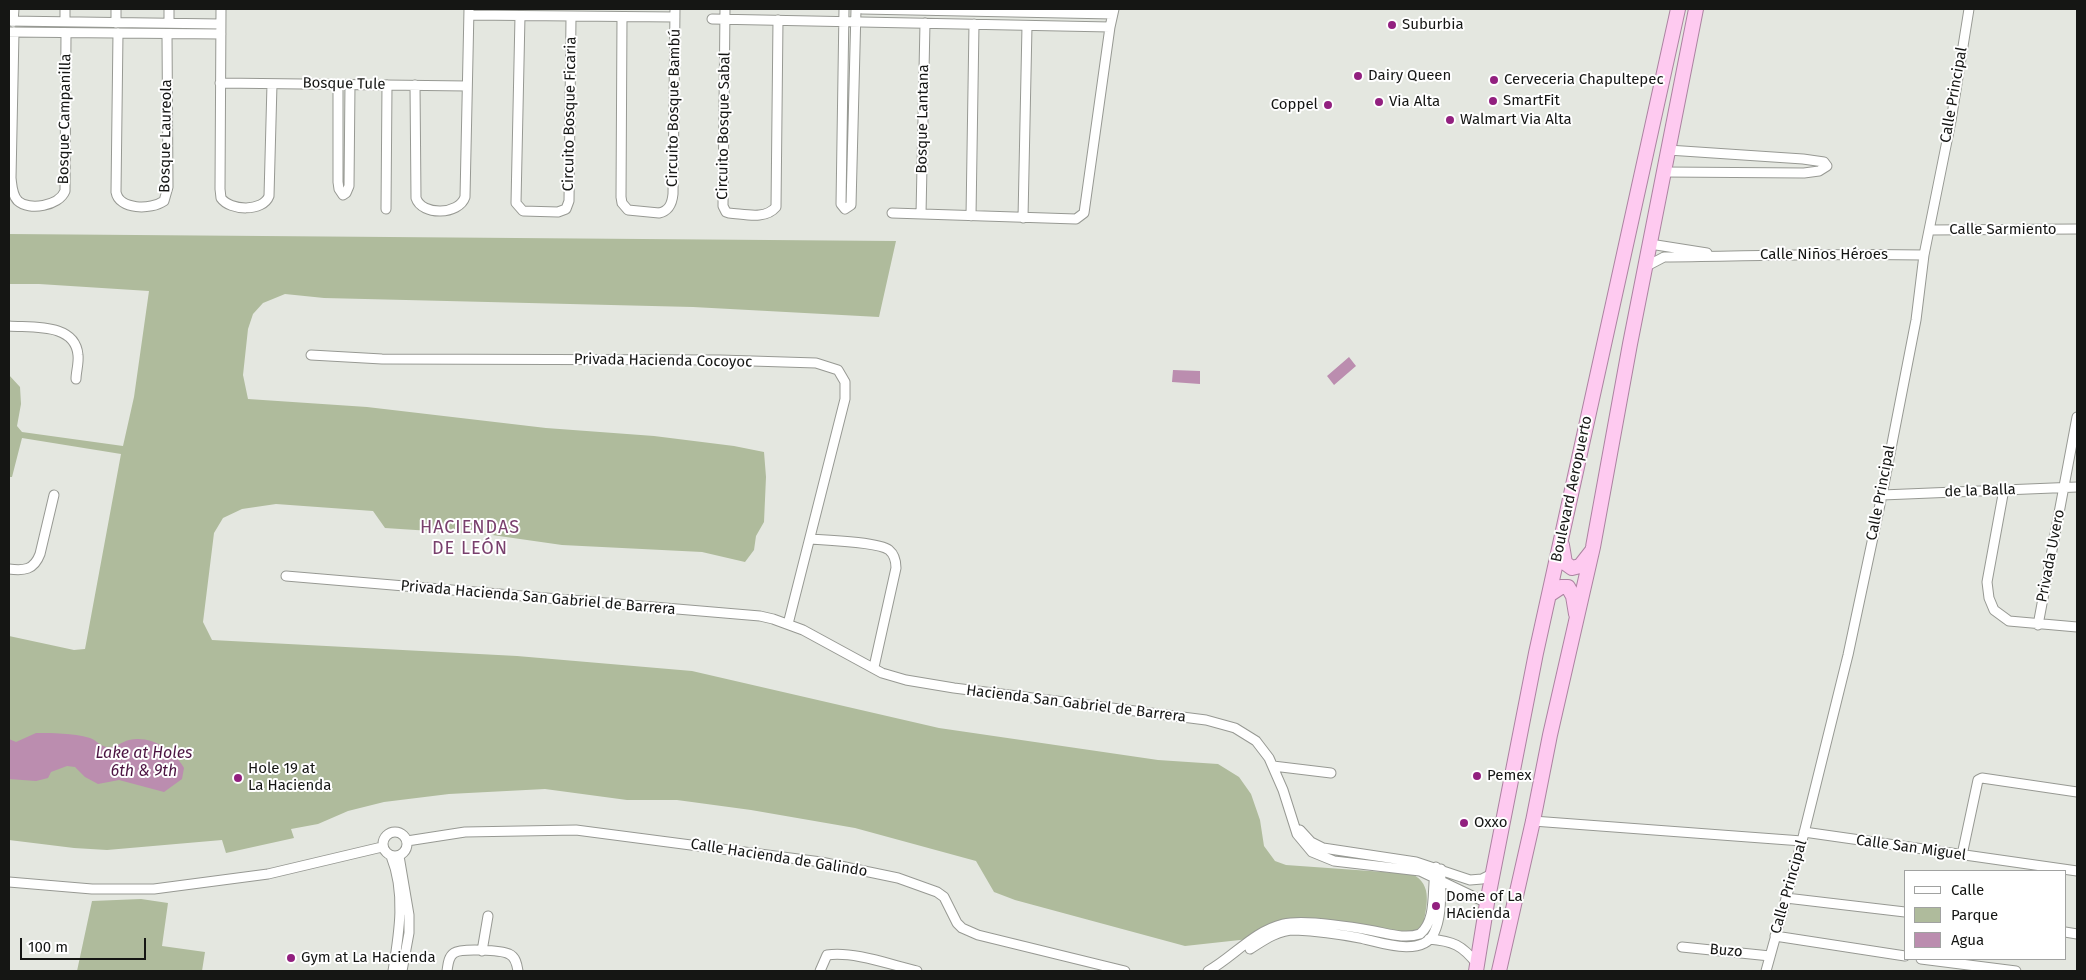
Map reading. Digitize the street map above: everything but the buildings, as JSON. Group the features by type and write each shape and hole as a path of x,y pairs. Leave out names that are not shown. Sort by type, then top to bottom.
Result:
{"highway":[{"name":"Boulevard Aeropuerto","path":"1476,968 1492,874 1549,595 1678,9"},
{"name":"Boulevard Aeropuerto","path":"1499,971 1593,548 1645,267 1696,9"},
{"path":"1563,530 1563,558 1568,566 1572,568 1580,566 1593,548"},
{"path":"1549,595 1561,587 1568,587 1573,596 1577,622"}],"street":[{"path":"14,9 11,21 220,24"},
{"path":"65,9 65,22"},
{"path":"116,9 116,22"},
{"path":"169,9 169,23"},
{"path":"221,9 221,198 230,206 254,207 268,201 271,190 272,84"},
{"name":"Circuito Bosque Sabal","path":"725,9 723,206 726,212 729,213 764,215 776,207 778,20"},
{"path":"844,9 841,204 845,208 851,204 856,9"},
{"path":"862,9 1114,12 1110,27 1084,213 1076,219 892,213"},
{"name":"Calle Principal","path":"1766,971 1803,837 1848,655 1882,495 1916,320 1924,255 1951,121 1969,9"},
{"path":"415,85 416,198 423,207 448,210 460,206 465,197 469,12 571,17 622,17 675,13"},
{"name":"Circuito Bosque Bambú","path":"622,17 622,203 628,210 633,212 659,213 664,212 671,206 673,194 675,13"},
{"name":"Circuito Bosque Ficaria","path":"520,16 516,202 523,211 558,212 566,209 569,201 571,17"},
{"path":"712,19 844,20 1110,27"},
{"name":"Bosque Lantana","path":"921,214 925,23"},
{"path":"971,216 974,24"},
{"path":"1023,218 1027,26"},
{"path":"12,32 221,34"},
{"name":"Bosque Campanilla","path":"12,32 11,178 14,194 20,203 25,205 51,205 63,197 65,191 66,33"},
{"name":"Bosque Laureola","path":"118,33 116,192 118,201 122,204 152,206 164,201 168,187 167,34"},
{"name":"Bosque Tule","path":"220,83 467,86"},
{"path":"338,84 338,182 339,189 343,195 346,194 349,186 350,84"},
{"path":"386,208 387,85"},
{"path":"1664,172 1804,172 1819,171 1827,166 1824,162 1803,159 1668,150"},
{"name":"Calle Sarmiento","path":"1930,230 2077,230"},
{"name":"Calle Niños Héroes","path":"1650,244 1724,256"},
{"name":"Calle Niños Héroes","path":"1645,267 1670,257 1831,254 1924,255"},
{"path":"9,326 62,331 69,336 75,343 78,356 76,379"},
{"name":"Privada Hacienda Cocoyoc","path":"311,355 382,359 720,360 816,363 831,366 842,375 845,382 845,399 788,624"},
{"name":"Privada Uvero","path":"2038,625 2077,417"},
{"name":"de la Balla","path":"1882,495 2077,487"},
{"path":"2004,489 1987,582 1989,598 1994,610 2009,621 2077,627"},
{"path":"9,570 25,570 36,562 40,554 54,495"},
{"path":"811,539 881,547 888,549 895,558 896,568 874,667"},
{"name":"Privada Hacienda San Gabriel de Barrera","path":"286,576 760,616 788,624 874,667"},
{"name":"Hacienda San Gabriel de Barrera","path":"874,667 882,673 906,680 954,688 1125,709 1224,724 1256,741 1274,763"},
{"path":"1274,763 1288,790 1297,824 1310,842 1322,848 1416,862 1470,880 1482,879 1492,874"},
{"path":"1274,763 1330,773"},
{"path":"1274,763 1297,834 1306,848 1327,859 1420,871 1487,902"},
{"path":"1962,855 1978,780 1982,778 2077,792"},
{"name":"Calle San Miguel","path":"1533,821 1803,837 1962,855 2077,871"},
{"name":"Calle Hacienda de Galindo","path":"407,841 465,832 576,830 821,862 898,878 937,892 944,897 957,923 962,928 978,935 1125,971"},
{"path":"392,832 399,832 407,841 405,852 395,856 386,852 382,846 385,836 392,832"},
{"path":"9,882 92,889 154,889 268,874 382,846"},
{"path":"1370,855 1370,865"},
{"path":"393,971 400,913 395,856"},
{"path":"395,856 409,915 409,933 402,971"},
{"path":"1426,935 1433,935 1439,915 1436,879 1438,868"},
{"path":"1786,898 1904,912"},
{"path":"482,951 488,916"},
{"path":"1219,971 1262,933 1283,924 1302,923 1359,933 1392,946 1408,947 1419,945 1426,935"},
{"path":"1426,935 1454,943 1469,954 1476,968"},
{"path":"1775,936 1904,956"},
{"name":"Buzo","path":"1682,947 1770,956"},
{"path":"447,971 452,954 462,950 511,955 516,962 518,971"},
{"path":"820,971 827,955 850,956 917,971"},
{"path":"1208,971 1235,956"},
{"path":"1929,960 2016,971"}],"green space":[{"path":"9,234 896,241 879,317 693,307 324,298 285,294 263,303 253,314 248,329 243,375 248,399 367,407 546,428 654,436 734,446 764,452 766,477 764,522 756,536 754,550 745,562 702,552 562,545 492,535 385,528 373,511 276,504 242,509 223,518 214,533 203,622 212,640 517,656 692,671 939,728 1158,760 1218,764 1239,777 1251,794 1260,820 1264,846 1275,861 1286,865 1412,874 1419,879 1426,890 1427,904 1423,927 1410,935 1302,919 1268,925 1249,939 1185,946 1015,900 994,892 976,861 855,828 751,810 677,800 627,800 545,789 449,794 384,802 348,811 318,824 291,829 294,838 226,853 222,840 107,850 9,840 9,636 74,650 85,649 121,454 22,438 12,477 9,477 9,375 20,387 21,404 17,426 22,432 123,446 134,397 149,291 9,284"},
{"path":"141,899 168,903 162,946 205,952 202,971 77,971 92,901"}],"water":[{"path":"1349,357 1356,366 1334,385 1327,376"},
{"path":"1173,370 1200,371 1200,384 1172,382"},
{"name":"Lake at Holes 6th & 9th","path":"36,733 83,736 107,747 113,747 129,740 137,739 153,742 161,745 180,761 184,768 182,779 164,792 119,780 98,784 85,777 75,767 67,766 51,772 48,778 36,781 9,779 9,739 16,742"}],"place":[{"name":"Suburbia","path":"1392,25"},
{"name":"Dairy Queen","path":"1358,76"},
{"name":"Cerveceria Chapultepec","path":"1494,80"},
{"name":"SmartFit","path":"1493,101"},
{"name":"Via Alta","path":"1379,102"},
{"name":"Coppel","path":"1328,105"},
{"name":"Walmart Via Alta","path":"1450,120"},
{"name":"Pemex","path":"1477,776"},
{"name":"Hole 19 at La Hacienda","path":"238,778"},
{"name":"Oxxo","path":"1464,823"},
{"name":"Dome of La HAcienda","path":"1436,906"},
{"name":"Gym at La Hacienda","path":"291,958"}],"district":[{"name":"HACIENDAS DE LEÓN","path":"470,538"}]}
